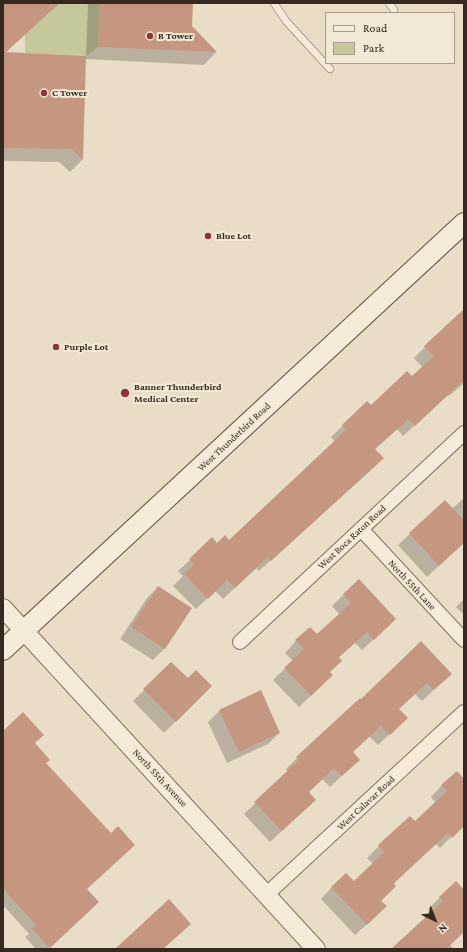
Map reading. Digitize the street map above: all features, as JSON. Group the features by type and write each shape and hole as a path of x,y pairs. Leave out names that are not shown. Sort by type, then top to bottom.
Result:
{"main road":[{"name":"West Thunderbird Road","path":"3,650 464,223"}],"street":[{"name":"West Boca Raton Road","path":"240,642 464,433"},
{"name":"North 55th Lane","path":"361,529 464,640"},
{"name":"North 55th Avenue","path":"3,608 316,949"},
{"name":"West Calavar Road","path":"267,894 464,712"}],"lane":[{"path":"274,3 286,21 325,64"},
{"path":"388,3 394,10"},
{"path":"325,64 330,69"}],"green space":[{"path":"60,3 100,3 98,47 86,56 25,53 25,35"}],"building":[{"name":"C Tower","path":"3,3 60,3 6,52 86,56 83,160 72,149 3,148"},
{"name":"B Tower","path":"100,3 193,3 192,26 217,52 98,47"},
{"path":"464,309 464,380 415,426 409,419 375,449 384,458 271,561 268,557 235,588 227,580 208,599 184,574 194,564 189,559 212,537 217,543 225,535 229,540 346,430 342,425 367,401 371,405 407,371 412,376 434,356 424,346"},
{"path":"445,500 464,520 464,543 439,566 409,533"},
{"path":"359,579 396,619 374,640 367,632 339,657 342,661 330,672 333,675 311,696 284,668 304,649 295,640 310,627 317,634 351,603 343,594"},
{"path":"158,586 192,608 165,649 131,627"},
{"path":"421,641 452,674 434,690 427,683 399,709 408,718 390,735 381,726 353,752 360,760 342,776 334,768 309,792 316,800 282,831 254,802 299,760 296,757 360,698 361,699"},
{"path":"171,662 188,678 196,670 212,686 176,722 143,689"},
{"path":"261,690 280,733 239,752 219,710"},
{"path":"23,712 44,735 35,743 50,760 46,763 111,833 118,826 135,845 87,889 99,902 50,948 32,929 36,925 3,889 3,731"},
{"path":"457,771 464,779 464,826 452,838 448,833 394,883 396,886 381,901 387,906 367,925 331,887 346,873 354,881 384,852 378,845 410,816 415,821 447,791 441,785"},
{"path":"456,881 464,890 464,932 446,949 391,949 443,901 439,897"},
{"path":"169,899 191,924 163,949 115,949"}],"place":[{"name":"B Tower","path":"150,36"},
{"name":"C Tower","path":"44,93"},
{"name":"Blue Lot","path":"208,236"},
{"name":"Purple Lot","path":"56,347"},
{"name":"Banner Thunderbird Medical Center","path":"125,393"}]}
